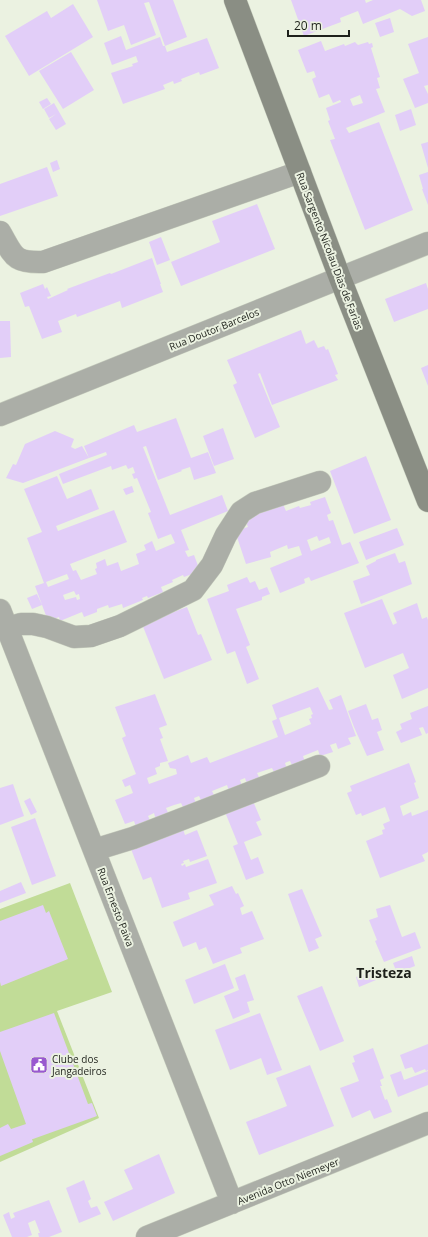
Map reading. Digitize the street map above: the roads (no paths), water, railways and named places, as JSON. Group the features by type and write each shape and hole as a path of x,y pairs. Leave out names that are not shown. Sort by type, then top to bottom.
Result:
{"main road":[{"name":"Rua Sargento Nicolau Dias de Farias","path":"235,0 340,278 428,501"}],"street":[{"path":"0,232 16,258 27,262 43,262 300,172"},
{"name":"Rua Doutor Barcelos","path":"0,416 428,243"},
{"path":"4,619 22,624 33,624 47,627 74,637 91,636 120,626 193,590 212,565 226,535 241,512 255,503 320,482"},
{"name":"Rua Ernesto Paiva","path":"4,619 232,1203"},
{"path":"94,850 133,838 319,766"},
{"name":"Avenida Otto Niemeyer","path":"147,1237 428,1123"}],"place":[{"name":"Clube dos Jangadeiros","path":"39,1065"}],"district":[{"name":"Tristeza","path":"384,973"}]}
